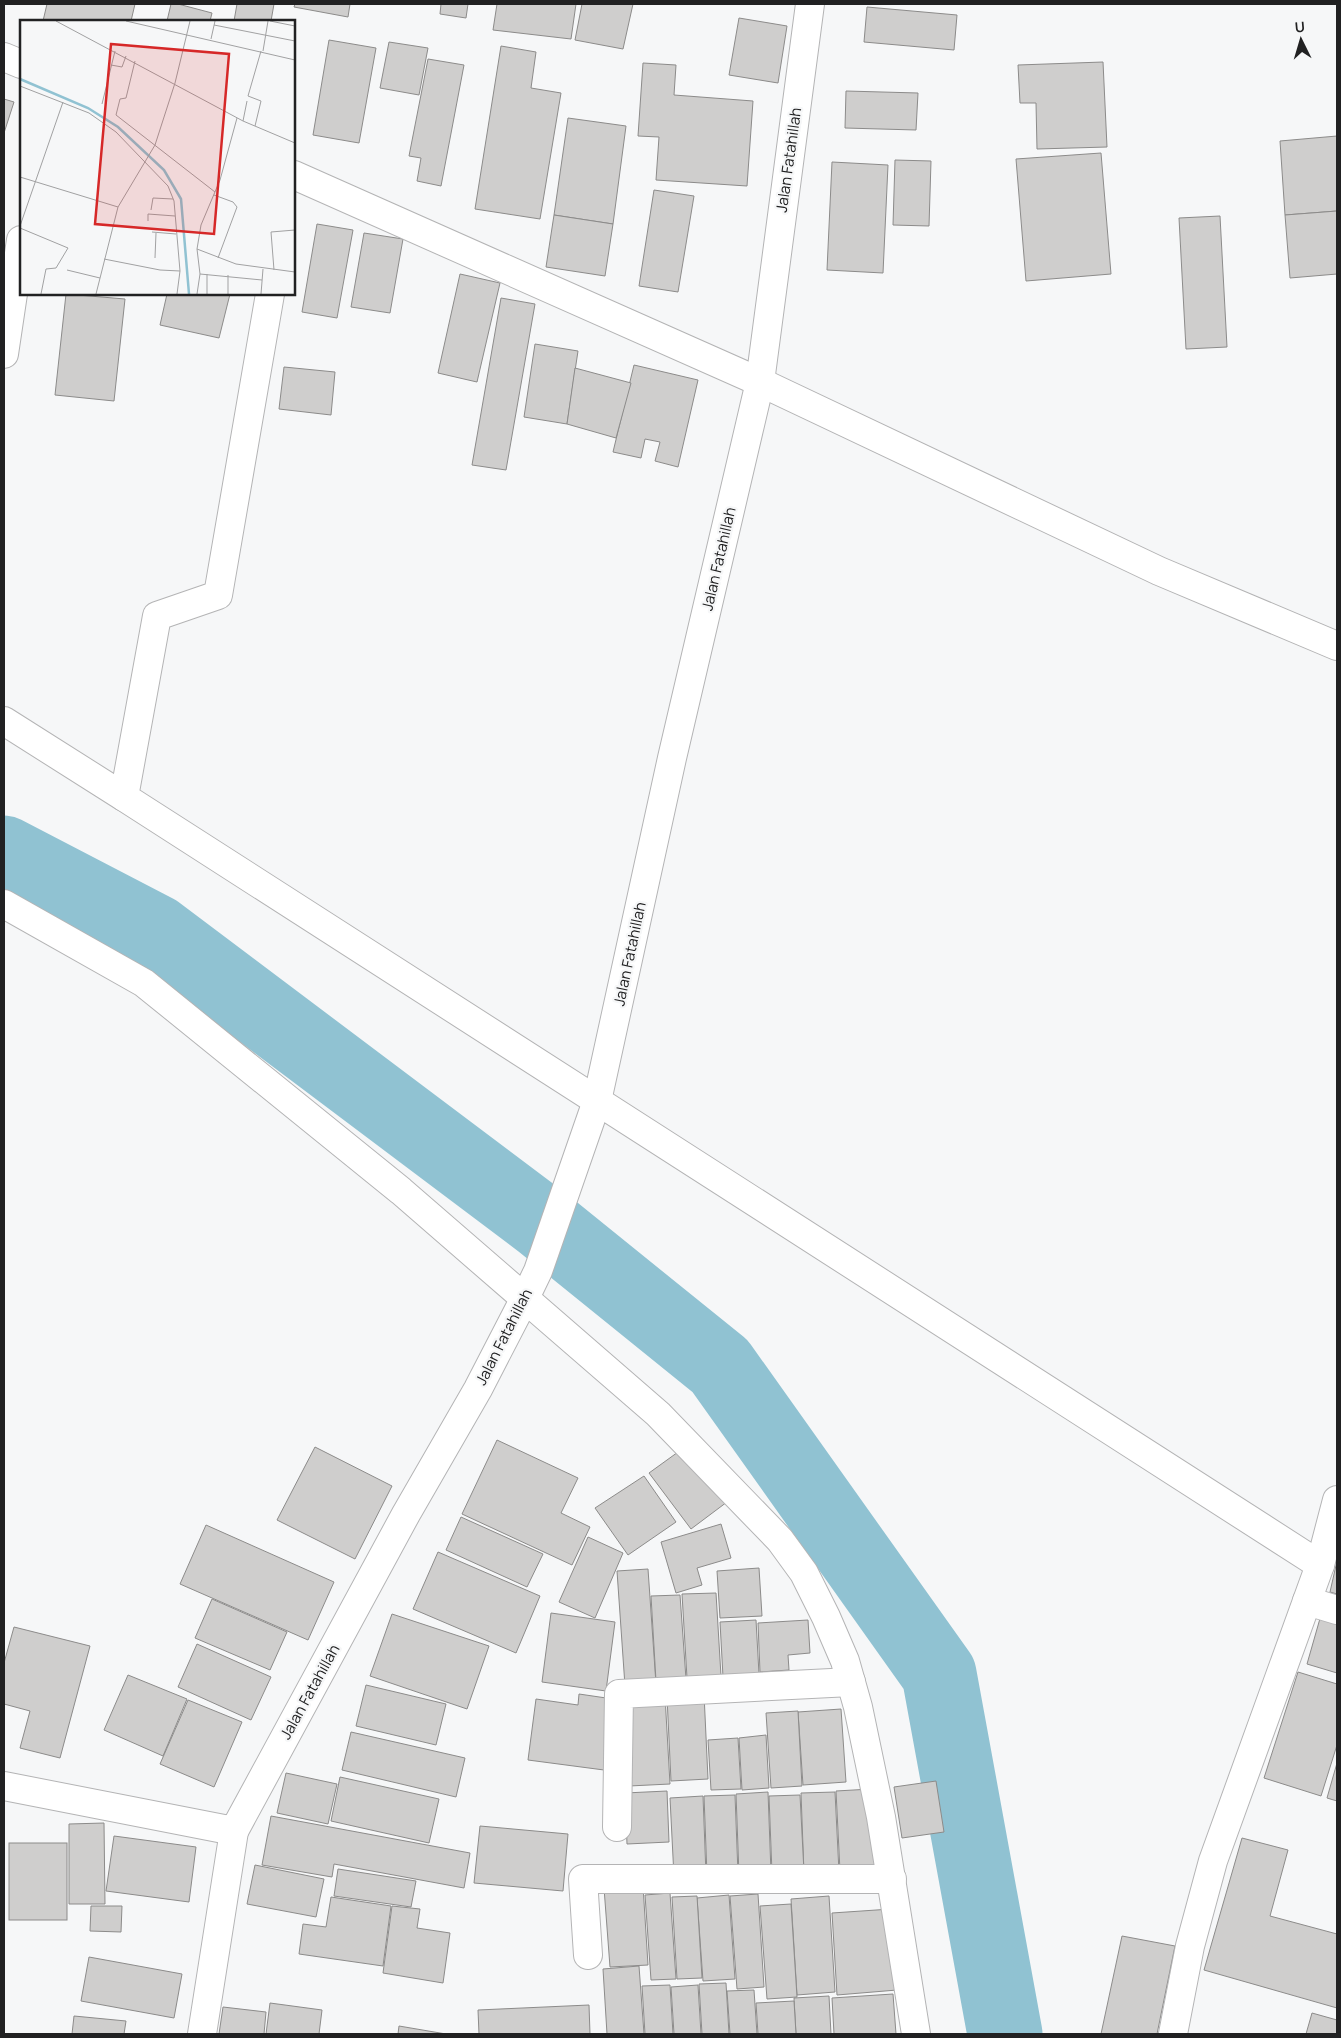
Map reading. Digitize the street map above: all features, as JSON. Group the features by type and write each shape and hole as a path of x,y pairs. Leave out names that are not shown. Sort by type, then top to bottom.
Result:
{"street":[{"name":"Jalan Fatahillah","path":"202,2034 234,1831 406,1514 478,1389 525,1298 538,1271 597,1101 677,739 760,382 810,4"},
{"path":"4,57 20,64"},
{"path":"295,175 760,382 1159,571 1337,646"},
{"path":"4,354 20,247"},
{"path":"124,797 157,616 218,595 270,295"},
{"path":"4,721 1320,1565"},
{"path":"4,904 144,984 401,1191 658,1414 780,1540 804,1573 845,1661 851,1682 879,1808 916,2034"},
{"path":"1173,2034 1190,1946 1213,1861 1320,1565 1337,1500"},
{"path":"1306,1601 1337,1610"},
{"path":"617,1827 619,1694 851,1682"},
{"path":"4,1786 234,1831"},
{"path":"588,1955 583,1879 892,1879"}],"building":[{"path":"47,4 135,4 131,20 43,20"},
{"path":"171,4 178,4 212,13 210,20 167,20"},
{"path":"237,4 274,4 271,20 234,20"},
{"path":"295,4 350,4 348,17 294,7"},
{"path":"441,4 468,4 466,18 440,14"},
{"path":"497,4 576,4 571,39 493,30"},
{"path":"582,4 633,4 623,49 575,40"},
{"path":"867,7 957,15 954,50 864,42"},
{"path":"739,18 787,26 778,83 729,75"},
{"path":"329,40 376,48 359,143 313,135"},
{"path":"389,42 428,48 419,95 380,88"},
{"path":"501,46 536,52 531,88 561,93 540,219 475,209"},
{"path":"428,59 464,65 441,186 417,181 421,158 409,156"},
{"path":"1103,62 1107,147 1037,149 1036,103 1020,103 1018,65"},
{"path":"643,63 676,65 674,95 753,101 747,186 656,180 659,137 638,136"},
{"path":"846,91 918,93 916,130 845,128"},
{"path":"4,99 14,102 4,133"},
{"path":"568,118 626,126 613,224 554,215"},
{"path":"1337,136 1337,211 1285,215 1280,141"},
{"path":"1101,153 1111,274 1026,281 1016,159"},
{"path":"895,160 931,161 929,226 893,225"},
{"path":"832,162 888,165 883,273 827,270"},
{"path":"654,190 694,196 678,292 639,286"},
{"path":"1337,211 1337,274 1290,278 1285,215"},
{"path":"554,215 613,224 605,276 546,267"},
{"path":"1220,216 1227,347 1186,349 1179,218"},
{"path":"317,224 353,230 337,318 302,312"},
{"path":"364,233 403,239 390,313 351,307"},
{"path":"460,274 500,283 477,382 438,373"},
{"path":"66,295 125,299 114,401 55,395"},
{"path":"167,295 230,295 219,338 160,325"},
{"path":"501,298 535,304 506,470 472,465"},
{"path":"535,344 578,351 567,424 524,417"},
{"path":"634,365 698,380 678,467 655,461 660,442 645,439 641,458 613,452"},
{"path":"284,367 335,372 331,415 279,409"},
{"path":"575,368 631,383 616,438 567,424"},
{"path":"497,1440 578,1478 561,1513 590,1527 572,1565 462,1514"},
{"path":"315,1447 392,1486 355,1559 277,1520"},
{"path":"685,1447 727,1502 691,1529 649,1473"},
{"path":"644,1476 676,1522 628,1555 595,1508"},
{"path":"461,1517 543,1554 527,1587 446,1550"},
{"path":"721,1524 731,1558 697,1568 702,1585 676,1593 661,1542"},
{"path":"206,1525 334,1582 308,1640 180,1584"},
{"path":"588,1537 623,1553 595,1618 559,1602"},
{"path":"438,1552 540,1596 516,1653 413,1609"},
{"path":"1337,1561 1337,1594 1330,1592"},
{"path":"759,1568 762,1616 720,1618 717,1571"},
{"path":"648,1569 656,1684 625,1686 617,1571"},
{"path":"716,1593 721,1676 687,1678 682,1594"},
{"path":"680,1595 686,1679 656,1681 651,1596"},
{"path":"212,1599 287,1632 270,1670 195,1638"},
{"path":"551,1613 615,1622 606,1691 542,1682"},
{"path":"392,1614 489,1646 467,1709 370,1676"},
{"path":"1321,1615 1337,1620 1337,1673 1307,1664"},
{"path":"756,1620 759,1674 723,1677 720,1622"},
{"path":"808,1620 810,1653 788,1655 789,1670 760,1672 758,1623"},
{"path":"14,1627 90,1646 60,1758 20,1748 30,1711 4,1704 4,1663"},
{"path":"197,1644 271,1677 251,1720 178,1687"},
{"path":"1298,1672 1337,1684 1337,1745 1321,1796 1264,1778"},
{"path":"128,1675 187,1699 163,1756 104,1730"},
{"path":"366,1685 446,1704 436,1745 356,1726"},
{"path":"579,1694 613,1699 604,1770 528,1760 536,1699 578,1705"},
{"path":"704,1694 708,1779 671,1781 667,1697"},
{"path":"665,1696 670,1784 629,1786 624,1699"},
{"path":"188,1700 242,1722 214,1787 160,1764"},
{"path":"841,1709 846,1782 803,1785 798,1712"},
{"path":"798,1711 802,1786 771,1788 766,1713"},
{"path":"351,1732 465,1758 456,1797 342,1770"},
{"path":"766,1735 769,1788 742,1790 739,1738"},
{"path":"738,1738 741,1789 711,1790 708,1740"},
{"path":"1337,1763 1337,1801 1327,1798"},
{"path":"286,1773 337,1784 328,1824 277,1813"},
{"path":"340,1777 439,1799 429,1843 331,1821"},
{"path":"936,1781 944,1832 902,1838 894,1787"},
{"path":"871,1789 875,1869 840,1871 836,1791"},
{"path":"667,1791 669,1842 627,1844 625,1793"},
{"path":"768,1792 771,1873 739,1875 736,1794"},
{"path":"835,1792 839,1872 804,1874 801,1793"},
{"path":"735,1795 738,1874 707,1875 704,1796"},
{"path":"800,1795 804,1872 772,1873 769,1796"},
{"path":"703,1796 706,1875 674,1877 670,1798"},
{"path":"271,1816 470,1853 464,1888 334,1864 332,1877 262,1865"},
{"path":"104,1823 105,1904 69,1904 69,1824"},
{"path":"480,1826 568,1834 563,1891 474,1883"},
{"path":"114,1836 196,1847 189,1902 106,1891"},
{"path":"1242,1838 1288,1850 1270,1916 1337,1934 1337,2008 1204,1970"},
{"path":"9,1843 67,1843 67,1920 9,1920"},
{"path":"255,1865 324,1879 316,1917 247,1904"},
{"path":"338,1869 416,1881 411,1907 334,1896"},
{"path":"643,1886 648,1965 610,1967 604,1888"},
{"path":"670,1893 676,1979 651,1980 645,1895"},
{"path":"758,1894 764,1987 737,1989 730,1896"},
{"path":"729,1895 735,1979 703,1981 697,1898"},
{"path":"697,1896 702,1978 677,1979 672,1897"},
{"path":"829,1896 835,1992 797,1995 791,1899"},
{"path":"331,1897 391,1906 383,1966 299,1954 303,1924 326,1927"},
{"path":"791,1904 797,1997 767,1999 760,1906"},
{"path":"91,1906 122,1906 121,1932 90,1931"},
{"path":"392,1906 420,1909 417,1928 450,1933 443,1983 383,1973"},
{"path":"891,1909 897,1990 837,1995 832,1913"},
{"path":"1122,1936 1175,1946 1157,2034 1101,2034"},
{"path":"89,1957 182,1974 174,2018 81,2001"},
{"path":"639,1966 644,2034 607,2034 603,1969"},
{"path":"726,1983 729,2034 702,2034 699,1984"},
{"path":"670,1985 673,2034 645,2034 642,1986"},
{"path":"698,1985 701,2034 674,2034 671,1987"},
{"path":"754,1990 757,2034 730,2034 727,1991"},
{"path":"893,1994 896,2034 834,2034 832,1998"},
{"path":"829,1996 831,2034 796,2034 794,1998"},
{"path":"794,2001 796,2034 758,2034 756,2003"},
{"path":"270,2003 322,2010 319,2034 266,2034"},
{"path":"589,2005 590,2034 479,2034 478,2010"},
{"path":"223,2007 266,2012 264,2034 219,2034"},
{"path":"1312,2013 1337,2020 1337,2034 1306,2034"},
{"path":"74,2016 126,2021 124,2034 72,2034"},
{"path":"399,2026 446,2034 398,2034"}],"waterway":[{"path":"4,853 156,932 543,1223 720,1366 939,1674 1005,2034"}]}
